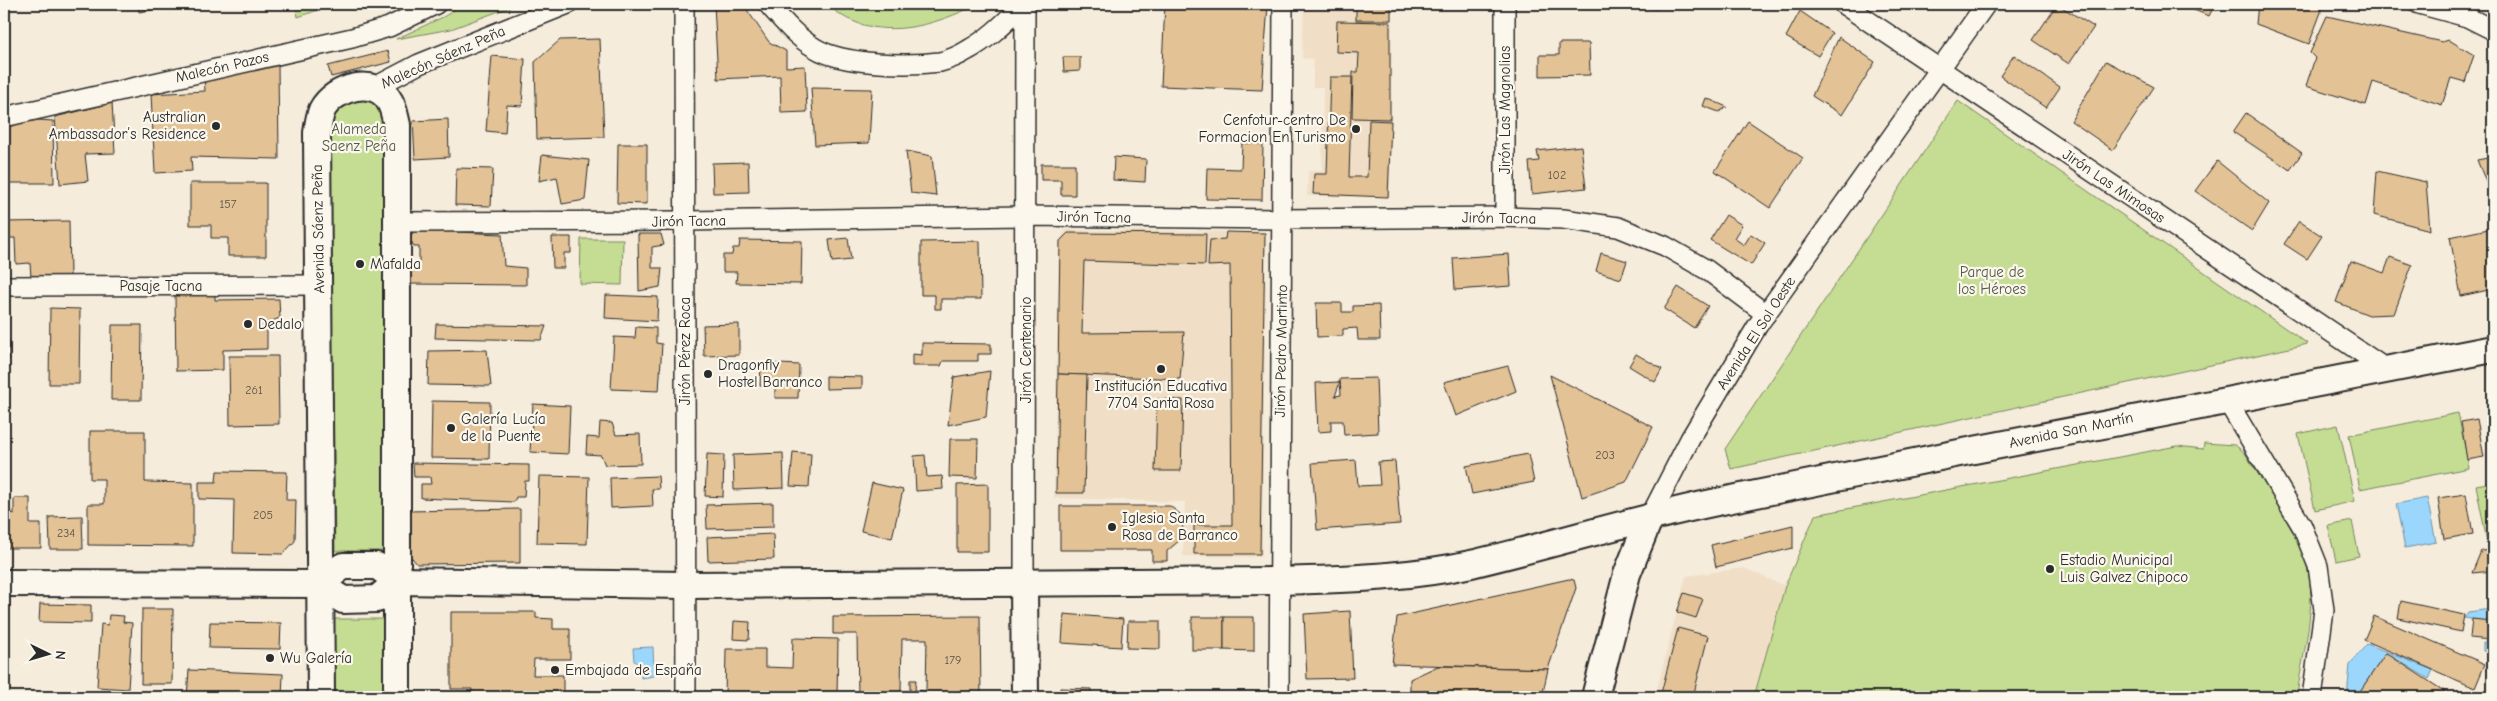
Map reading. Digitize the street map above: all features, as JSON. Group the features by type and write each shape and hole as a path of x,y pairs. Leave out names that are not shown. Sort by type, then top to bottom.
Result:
{"street":[{"name":"Malecón Pazos","path":"4,117 352,38 389,27 436,4"},
{"name":"Malecón Sáenz Peña","path":"374,88 419,64 568,4"},
{"name":"Jirón Pérez Roca","path":"684,4 686,697"},
{"path":"768,4 796,34 816,49 839,57 913,63 941,62 967,51 992,36 1024,4"},
{"name":"Jirón Centenario","path":"1024,4 1026,216 1025,697"},
{"name":"Jirón Pedro Martinto","path":"1279,697 1284,4"},
{"name":"Jirón Las Magnolias","path":"1505,4 1505,217"},
{"name":"Jirón Las Mimosas","path":"1843,4 2386,369"},
{"name":"Avenida El Sol Oeste","path":"1595,697 1627,574 1650,517 1690,439 1766,314 1986,4"},
{"path":"2419,4 2467,17 2493,30"},
{"name":"Avenida Sáenz Peña","path":"321,697 319,584 319,121 328,102 342,91 360,86 374,88"},
{"path":"374,88 390,101 397,125 397,697"},
{"name":"Jirón Tacna","path":"398,222 684,221 1026,216 1282,219 1505,217 1563,219 1618,227 1665,246 1707,270 1766,314"},
{"name":"Pasaje Tacna","path":"4,286 319,285"},
{"name":"Avenida San Martín","path":"398,581 685,585 1024,583 1279,581 1362,578 1421,573 1469,564 1650,517 2226,399 2493,349"},
{"path":"2226,399 2302,526 2318,566 2324,610 2312,697"},
{"path":"4,583 319,584 343,566 377,566 398,581"}],"shaded area":[{"name":"Cenfotur-centro De Formacion En Turismo","path":"1304,4 1392,4 1390,197 1307,196 1308,171 1322,171 1323,87 1313,87 1313,59 1302,58"},
{"name":"Institución Educativa 7704 Santa Rosa","path":"1066,230 1266,232 1262,557 1183,556 1185,502 1054,498 1059,241"},
{"path":"1744,568 1785,586 1754,697 1655,697 1686,576"}],"green space":[{"path":"296,4 335,4 298,17"},
{"path":"463,4 518,4 451,29 396,39 445,16"},
{"path":"828,4 978,4 962,12 927,24 891,29 873,27 856,22 838,13"},
{"name":"Alameda Saenz Peña","path":"357,96 377,103 390,126 385,551 335,551 330,134 337,106"},
{"name":"Parque de los Héroes","path":"1958,101 2308,344 1731,469 1725,449"},
{"path":"581,239 623,239 622,285 580,284"},
{"path":"2458,413 2469,468 2360,489 2349,435"},
{"path":"2338,425 2355,501 2315,510 2298,434"},
{"name":"Estadio Municipal Luis Galvez Chipoco","path":"2204,443 2235,445 2245,453 2291,528 2305,560 2311,589 2311,604 2297,697 1754,697 1785,586 1815,515 2177,446 2203,449"},
{"path":"2493,482 2493,546 2488,547 2476,485"},
{"path":"2352,521 2359,556 2336,561 2328,526"},
{"path":"334,619 386,619 386,697 335,697"}],"water":[{"path":"2427,498 2436,542 2405,548 2396,504"},
{"path":"2493,610 2493,652 2483,651 2483,643 2489,643 2491,622 2464,618 2468,612"},
{"path":"2367,644 2433,670 2429,679 2386,653 2356,697 2347,697 2350,664"},
{"path":"653,647 654,676 641,678 640,665 634,661 633,648"}],"building":[{"path":"138,4 183,4 139,12"},
{"path":"714,4 743,4 769,42 786,51 786,67 805,66 807,112 781,113 780,76 718,79"},
{"path":"1165,4 1268,4 1262,90 1161,86"},
{"path":"1356,4 1391,4 1391,20 1356,20"},
{"path":"1626,4 1658,4 1657,9"},
{"path":"1714,4 1731,4 1729,11 1714,6"},
{"path":"2057,4 2094,27 2069,64 2033,40"},
{"path":"2179,4 2215,4 2209,16"},
{"path":"2258,4 2314,4 2323,7 2309,44 2256,24"},
{"path":"1800,11 1832,33 1818,56 1786,37"},
{"path":"2327,16 2442,42 2449,40 2474,55 2465,82 2451,78 2442,105 2373,82 2366,105 2306,86 2315,58 2310,53"},
{"path":"1337,21 1390,22 1390,119 1352,118 1353,72 1358,72 1359,53 1336,52"},
{"path":"1839,37 1875,62 1842,115 1812,96"},
{"path":"600,39 604,137 537,139 535,62 560,40"},
{"path":"1559,43 1589,43 1590,75 1540,76 1540,55 1559,55"},
{"path":"388,51 391,62 331,77 328,66"},
{"path":"2014,55 2060,87 2046,108 2000,76"},
{"path":"492,56 525,59 522,106 507,105 505,133 486,131"},
{"path":"1063,57 1080,57 1080,71 1064,72"},
{"path":"2106,61 2154,87 2113,150 2071,121"},
{"name":"Australian Ambassador’s Residence","path":"278,63 279,159 191,157 192,171 155,173 151,94 205,91 204,77"},
{"path":"1330,77 1352,77 1349,177 1367,177 1369,120 1391,121 1388,197 1313,194 1314,174 1327,174"},
{"path":"811,88 872,89 869,143 815,145"},
{"path":"1706,98 1727,107 1719,112 1703,106"},
{"path":"112,103 115,153 85,154 88,181 60,184 55,117"},
{"path":"2246,113 2302,153 2290,170 2233,132"},
{"path":"24,119 53,121 54,183 4,183 4,124"},
{"path":"448,119 449,157 415,159 413,121"},
{"path":"1748,121 1803,158 1770,208 1715,171"},
{"path":"1242,143 1263,144 1262,200 1206,199 1207,168 1241,169"},
{"path":"618,144 647,144 647,204 617,203"},
{"path":"1581,146 1586,188 1532,194 1529,162 1539,161 1537,151"},
{"path":"906,151 932,156 936,196 911,193"},
{"path":"542,155 589,160 585,200 562,204 557,177 539,181"},
{"path":"1114,157 1146,159 1145,182 1113,180"},
{"path":"2493,157 2493,199 2477,160"},
{"path":"2217,161 2269,203 2252,231 2195,191"},
{"path":"748,162 749,192 713,193 712,163"},
{"path":"1041,164 1075,164 1075,195 1061,195 1061,180 1041,180"},
{"path":"456,168 493,169 491,206 455,205"},
{"path":"2377,171 2426,182 2430,230 2374,215"},
{"path":"190,183 266,183 266,256 228,256 228,238 211,238 211,225 190,225"},
{"path":"1726,215 1742,225 1734,238 1744,245 1751,234 1765,243 1751,265 1710,240"},
{"path":"69,221 70,276 31,277 30,263 16,264 15,238 4,238 4,222"},
{"path":"2299,221 2322,236 2307,259 2284,244"},
{"path":"2493,228 2493,289 2461,296 2450,237"},
{"path":"414,230 502,234 504,266 526,268 526,285 410,284 410,269 415,263 419,263 419,247 414,247 410,238"},
{"path":"1226,232 1265,233 1260,554 1194,554 1194,525 1232,525 1230,265 1208,266 1210,240 1225,239"},
{"path":"1068,233 1206,234 1205,265 1084,261 1082,333 1184,332 1180,379 1058,374 1060,241"},
{"path":"638,234 661,234 664,245 652,247 652,268 662,268 660,287 639,291"},
{"path":"552,237 571,237 571,253 564,253 564,268 553,268"},
{"path":"848,238 851,260 832,262 829,240"},
{"path":"740,240 802,241 801,284 736,283 737,272 723,272 723,255 732,255 733,248 739,248"},
{"path":"980,241 981,299 941,299 941,309 935,309 935,295 921,295 921,242"},
{"path":"1601,253 1627,261 1621,279 1596,271"},
{"path":"1509,254 1511,286 1455,290 1453,258"},
{"path":"2390,257 2412,265 2394,314 2369,315 2336,302 2351,261 2384,273"},
{"path":"1678,287 1708,306 1694,328 1664,309"},
{"path":"215,294 215,300 279,299 280,318 267,323 267,349 223,350 223,370 176,371 175,295"},
{"path":"606,295 658,297 657,321 605,318"},
{"path":"1316,303 1342,303 1342,312 1353,312 1353,306 1379,305 1380,340 1358,340 1357,328 1343,329 1343,336 1317,337"},
{"path":"50,308 80,309 79,384 49,384"},
{"path":"436,324 546,326 541,340 435,338"},
{"path":"739,324 739,355 704,356 703,325"},
{"path":"112,325 142,325 141,400 111,400"},
{"path":"636,327 656,328 656,343 662,344 659,391 611,389 614,337 635,338"},
{"path":"4,340 9,340 9,360 4,360"},
{"path":"922,343 991,344 991,354 978,354 978,361 943,361 941,366 912,366 912,354 922,355"},
{"path":"487,350 491,386 428,385 429,351"},
{"path":"1636,354 1662,369 1655,382 1629,366"},
{"path":"229,356 278,356 279,424 230,425"},
{"path":"761,363 799,365 798,398 775,398 775,386 760,386"},
{"path":"1508,366 1516,391 1456,416 1444,382"},
{"path":"990,371 986,417 948,425 954,377"},
{"path":"1058,374 1087,375 1084,493 1056,493"},
{"path":"1550,375 1653,427 1626,482 1582,497"},
{"path":"826,376 862,377 862,388 826,389"},
{"path":"1376,378 1378,433 1344,435 1343,421 1331,421 1331,431 1318,432 1316,383 1340,382 1335,396 1341,395 1340,379"},
{"path":"1157,399 1183,400 1181,471 1155,471"},
{"path":"432,401 490,402 489,459 431,458"},
{"path":"533,404 570,406 568,454 530,452"},
{"path":"2493,414 2493,438 2489,415"},
{"path":"2477,419 2484,457 2467,460 2461,422"},
{"path":"600,422 612,423 616,435 640,434 641,464 605,465 601,455 586,454 587,437 599,438"},
{"path":"90,431 145,431 145,482 193,483 193,546 88,545 88,504 104,504 104,479 90,479"},
{"path":"950,439 978,439 977,478 949,477"},
{"path":"793,452 811,454 809,487 790,486"},
{"path":"783,453 784,488 734,490 733,455"},
{"path":"707,454 724,455 723,497 705,496"},
{"path":"1528,454 1534,482 1472,494 1466,466"},
{"path":"925,455 927,477 942,476 943,489 916,491 914,456"},
{"path":"1356,460 1358,486 1380,485 1378,462 1395,461 1400,524 1317,530 1312,463"},
{"path":"413,463 529,465 529,481 525,481 524,497 516,497 514,502 421,498 421,484 431,484 430,477 414,477"},
{"path":"217,471 287,472 286,500 296,500 295,541 283,554 233,553 234,500 199,499 199,482 216,482"},
{"path":"539,476 589,477 587,544 537,543"},
{"path":"658,476 659,489 652,489 653,506 611,508 610,478"},
{"path":"872,483 903,490 892,538 861,531"},
{"path":"988,484 988,552 957,552 957,485"},
{"path":"2466,494 2473,534 2444,539 2438,498"},
{"path":"14,498 30,498 30,524 41,524 41,548 4,548 4,502 7,502 7,511 14,514"},
{"path":"773,503 773,527 707,529 706,505"},
{"path":"1060,506 1170,506 1180,514 1183,526 1180,540 1167,551 1167,561 1152,561 1152,550 1060,550"},
{"path":"520,509 520,563 417,564 408,553 407,511"},
{"path":"82,516 83,549 50,549 49,517"},
{"path":"1793,525 1793,548 1716,567 1711,545"},
{"path":"773,534 774,559 708,561 707,537"},
{"path":"2493,550 2493,571 2472,573 2481,551"},
{"path":"1569,579 1574,580 1576,588 1548,669 1392,664 1397,617"},
{"path":"1684,593 1703,599 1696,618 1677,612"},
{"path":"2401,601 2464,615 2461,632 2398,618"},
{"path":"40,604 91,605 91,623 39,622"},
{"path":"142,609 173,609 172,684 141,684"},
{"path":"1350,611 1353,678 1307,679 1304,614"},
{"path":"451,612 536,612 536,618 553,619 553,629 570,629 570,659 534,659 533,675 563,675 563,697 472,697 472,689 451,689"},
{"path":"1064,614 1123,619 1121,647 1062,643"},
{"path":"109,615 124,616 123,622 132,623 128,689 97,687 101,624 108,625"},
{"path":"980,616 981,697 858,697 857,634 833,634 833,617","holes":["902,639 927,639 926,691 915,690 916,680 910,680 910,691 901,691"]},
{"path":"2374,616 2485,664 2475,688 2364,640"},
{"path":"1192,617 1224,617 1224,650 1192,650"},
{"path":"1224,617 1254,617 1254,651 1224,650"},
{"path":"2472,619 2491,621 2490,640 2470,638"},
{"path":"734,621 750,622 749,640 733,639"},
{"path":"1128,621 1160,621 1160,649 1127,648"},
{"path":"210,622 281,623 280,649 209,648"},
{"path":"1678,628 1708,636 1693,697 1660,697"},
{"path":"793,638 838,639 837,697 762,695 762,697 725,697 726,649 765,649 765,667 792,668"},
{"path":"4,644 9,644 7,686 4,686"},
{"path":"2386,653 2453,697 2356,697"},
{"path":"1438,666 1548,669 1542,697 1410,697 1410,679"},
{"path":"189,670 283,674 282,697 187,697"},
{"path":"1060,688 1091,689 1091,697 1060,697"},
{"path":"1299,694 1366,695 1366,697 1299,697"}],"place":[{"name":"Australian Ambassador’s Residence","path":"216,126"},
{"name":"Cenfotur-centro De Formacion En Turismo","path":"1356,129"},
{"name":"Mafalda","path":"360,264"},
{"name":"Dedalo","path":"248,324"},
{"name":"Institución Educativa 7704 Santa Rosa","path":"1161,369"},
{"name":"Dragonfly Hostel Barranco","path":"708,374"},
{"name":"Galería Lucía de la Puente","path":"451,428"},
{"name":"Iglesia Santa Rosa de Barranco","path":"1112,527"},
{"name":"Estadio Municipal Luis Galvez Chipoco","path":"2050,569"},
{"name":"Wu Galería","path":"270,658"},
{"name":"Embajada de España","path":"555,670"}]}
